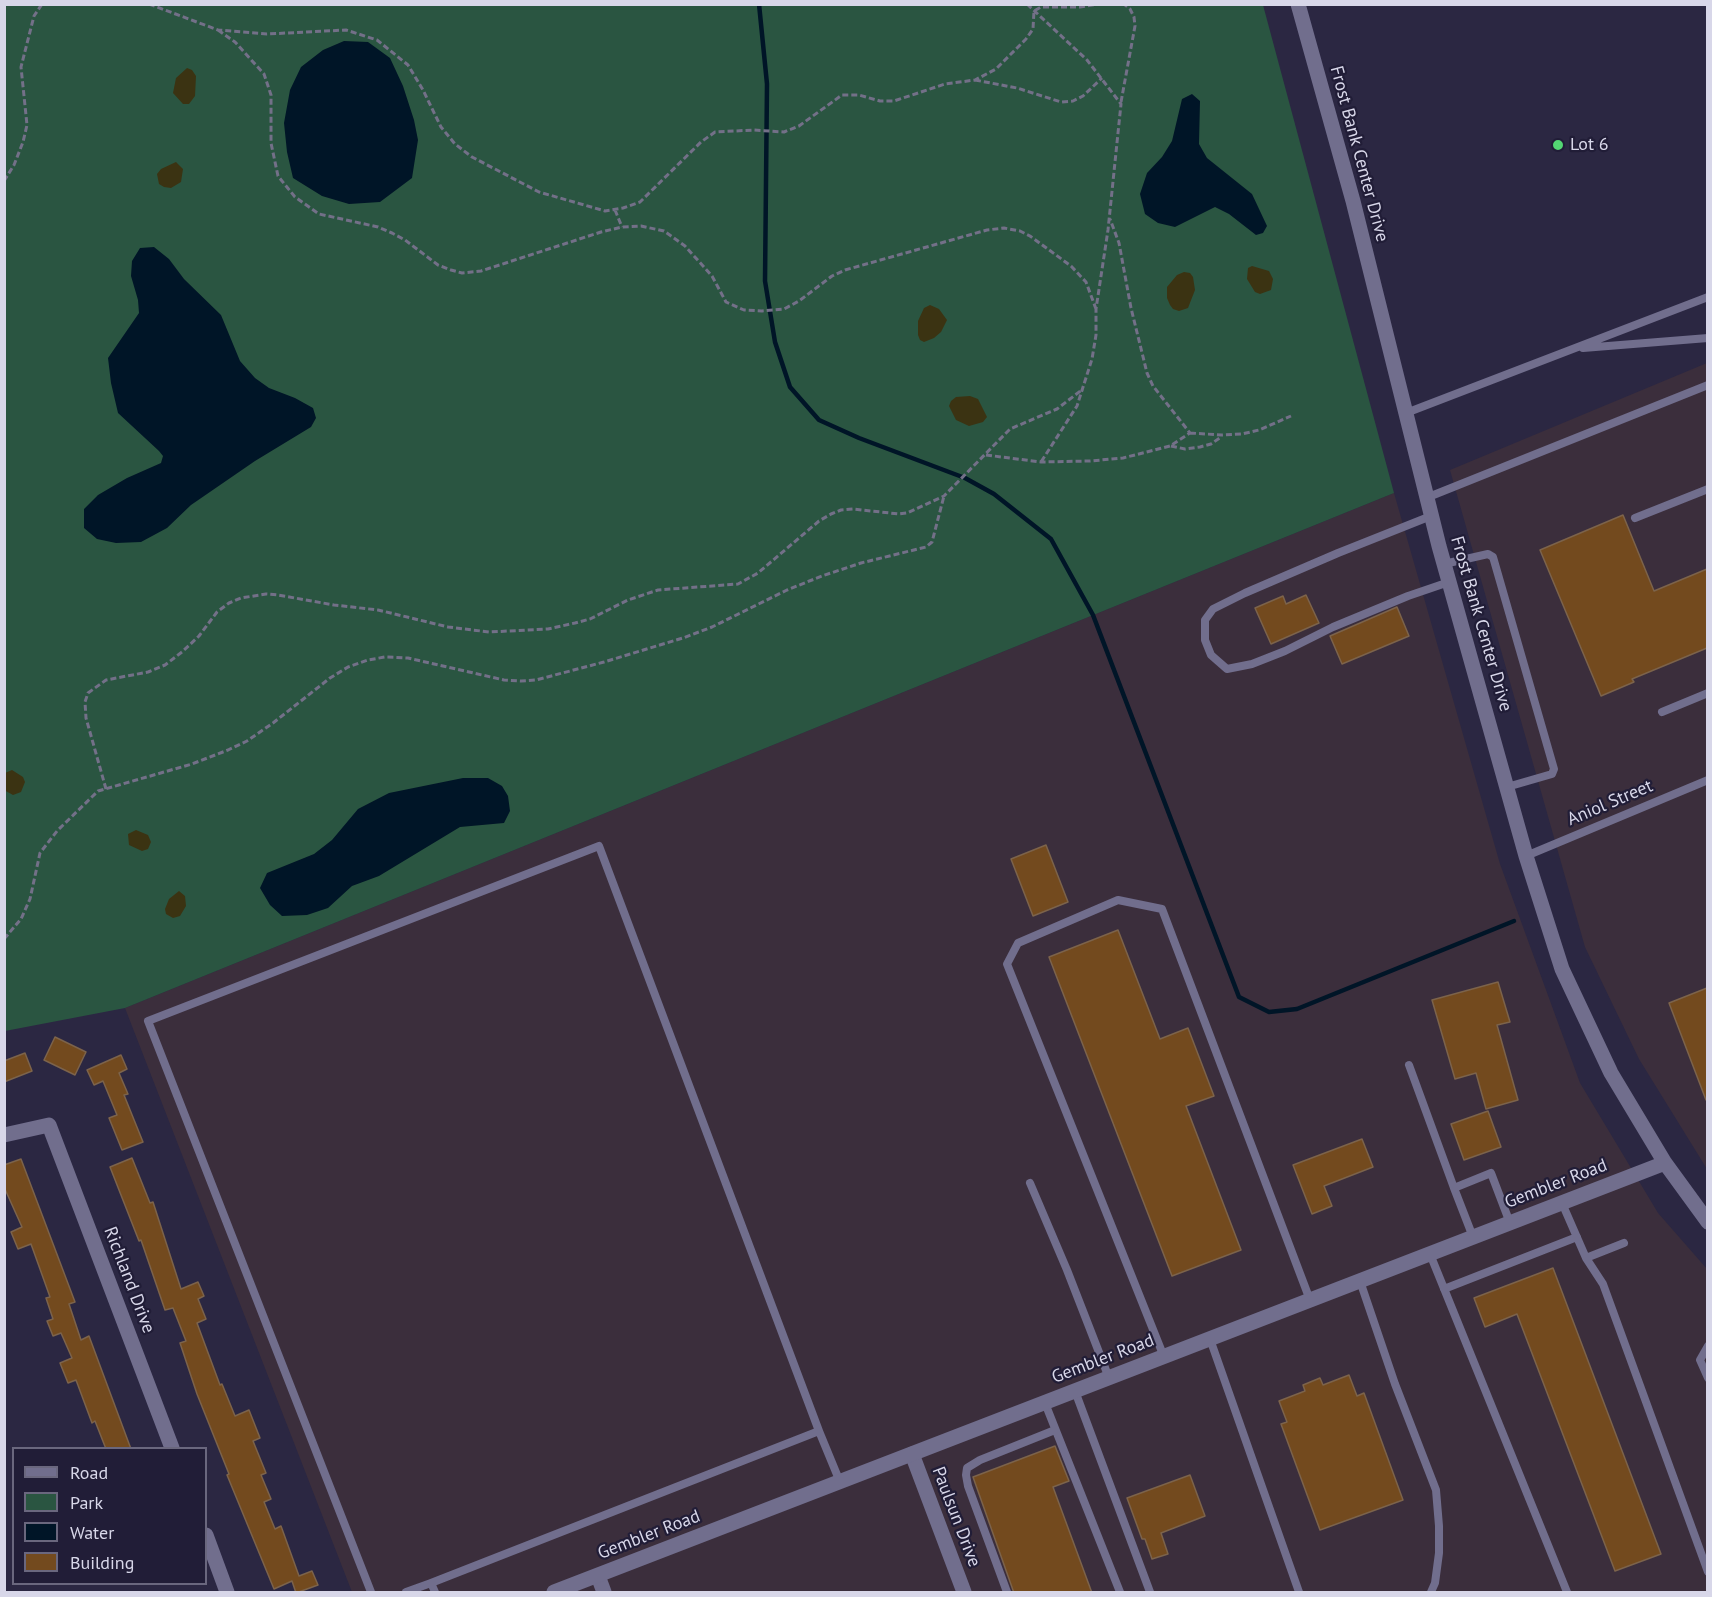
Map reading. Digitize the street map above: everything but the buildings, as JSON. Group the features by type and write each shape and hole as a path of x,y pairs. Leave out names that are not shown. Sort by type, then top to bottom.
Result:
{"main road":[{"name":"Frost Bank Center Drive","path":"1298,4 1353,201 1444,564 1526,856 1562,969 1578,1008 1611,1073 1665,1163 1707,1222"},
{"name":"Richland Drive","path":"4,1135 49,1125 171,1447"},
{"name":"Gembler Road","path":"554,1593 1665,1163"},
{"name":"Paulsun Drive","path":"912,1454 964,1593"},
{"path":"207,1538 227,1593"},
{"path":"598,1576 604,1593"}],"lane":[{"path":"1406,413 1707,297"},
{"path":"1574,349 1707,338"},
{"path":"1426,498 1707,385"},
{"path":"1635,518 1707,489"},
{"path":"1431,516 1245,592 1213,609 1205,620 1205,640 1212,655 1227,669 1252,664 1286,651 1333,627 1397,600 1449,582"},
{"path":"1444,564 1488,554 1493,557 1551,758 1554,769 1552,774 1507,787"},
{"path":"1662,712 1707,693"},
{"name":"Aniol Street","path":"1526,856 1707,780"},
{"path":"371,1593 148,1021 599,846 840,1482"},
{"path":"1164,1357 1007,964 1018,943 1118,900 1162,909 1310,1300"},
{"path":"1409,1065 1473,1238"},
{"path":"1454,1188 1491,1173 1510,1223"},
{"path":"1029,1183 1109,1378"},
{"path":"1563,1203 1586,1258 1603,1284 1707,1572"},
{"path":"1444,1289 1577,1237"},
{"path":"1586,1258 1624,1243"},
{"path":"1430,1254 1567,1593"},
{"path":"1360,1281 1395,1384 1436,1490 1439,1553 1435,1583 1431,1593"},
{"path":"1209,1339 1299,1593"},
{"path":"1707,1347 1700,1360 1707,1378"},
{"path":"1075,1391 1150,1593"},
{"path":"1045,1403 1120,1593"},
{"path":"1007,1593 968,1486 967,1468 980,1460 1055,1430"},
{"path":"406,1593 819,1431"},
{"path":"431,1583 435,1593"}],"path":[{"path":"4,181 14,165 27,125 21,67 34,16 42,4"},
{"path":"149,4 218,30 235,42 264,74 271,95 271,143 278,176 295,197 319,214 378,227 393,233 438,265 462,273 481,271 622,227 641,226 664,231 685,246 712,276 726,302 744,310 762,311 784,309 799,301 832,276 845,270 987,230 1004,228 1020,231 1030,236 1071,266 1086,282 1096,309"},
{"path":"1027,4 1087,60 1121,104"},
{"path":"975,80 996,69 1026,39 1033,29 1035,11 1041,7 1080,7 1099,4"},
{"path":"1041,462 1077,406 1092,359 1121,104 1135,26 1130,9 1124,4"},
{"path":"218,30 267,34 346,30 377,40 408,65 441,127 455,144 472,157 539,192 605,211 640,202 701,142 715,132 754,130 784,132 799,126 842,95 859,95 880,101 894,101 945,84 975,80 1017,88 1061,102 1073,101 1083,96 1102,78"},
{"path":"615,210 622,227"},
{"path":"1109,217 1119,243 1131,308 1147,373 1153,386 1190,433"},
{"path":"106,789 86,718 85,702 88,693 106,680 148,672 165,665 199,636 217,612 241,598 266,594 278,595 378,610 448,627 489,632 548,629 591,619 628,600 658,590 738,584 772,563 819,521 841,510 907,513 944,496 1010,429 1057,409 1083,389"},
{"path":"985,454 1041,462 1090,462 1123,458 1170,446 1190,433 1222,435 1259,430 1291,416"},
{"path":"1170,446 1185,450 1200,447 1211,444 1222,435"},
{"path":"4,939 21,919 30,898 40,853 57,831 98,791 192,764 237,746 273,723 330,678 348,667 385,657 408,658 504,681 521,681 560,674 683,638 822,576 851,566 926,547 932,542 944,496"}],"shaded area":[{"path":"1707,363 1707,1169 1639,1059 1585,947 1450,470"},
{"path":"1394,493 1500,864 1580,1083 1658,1213 1707,1269 1707,1592 352,1592 125,1008"}],"green space":[{"path":"5,5 1263,5 1394,493 125,1008 5,1031"}],"sand":[{"path":"187,68 192,70 196,76 195,96 189,104 183,104 173,93 176,78"},
{"path":"176,162 183,169 181,182 171,188 159,184 157,174 161,169"},
{"path":"1252,266 1269,271 1273,279 1271,290 1260,294 1255,292 1247,279 1248,268"},
{"path":"1184,272 1190,273 1193,277 1195,290 1188,308 1179,311 1170,305 1167,298 1167,287 1177,275"},
{"path":"930,305 939,309 947,320 941,332 924,342 918,335 918,321 924,308"},
{"path":"970,396 978,399 987,417 983,422 969,426 956,420 949,406 956,397"},
{"path":"12,770 23,777 25,782 21,792 13,795 4,790 5,773"},
{"path":"136,830 148,835 151,842 148,849 142,851 129,845 128,834"},
{"path":"179,891 185,896 186,906 180,916 173,918 166,914 165,909 169,899"}],"water":[{"path":"344,41 368,42 390,58 403,86 414,120 418,140 412,178 380,202 349,204 322,196 293,178 287,152 284,123 290,90 301,67 323,50"},
{"path":"1192,94 1200,101 1199,144 1207,158 1252,194 1267,226 1263,233 1256,235 1229,214 1215,207 1175,227 1158,223 1145,214 1140,194 1147,173 1162,157 1172,141 1182,99"},
{"path":"154,247 169,259 184,279 221,315 240,361 255,378 269,388 313,408 316,418 311,427 255,461 191,505 167,528 141,542 116,543 97,539 84,528 84,509 98,495 127,478 161,463 163,456 118,413 108,358 139,313 131,276 132,261 140,248"},
{"path":"463,778 488,778 502,786 508,796 510,811 504,823 460,827 379,876 352,886 328,908 307,915 282,916 270,905 260,888 267,873 314,854 332,840 358,809 389,793"}],"waterway":[{"path":"759,4 767,84 765,281 775,342 790,387 819,420 859,438 965,478 994,494 1051,539 1093,615 1239,997 1269,1012 1297,1009 1514,921"}],"place":[{"name":"Lot 6","path":"1558,145"}]}
